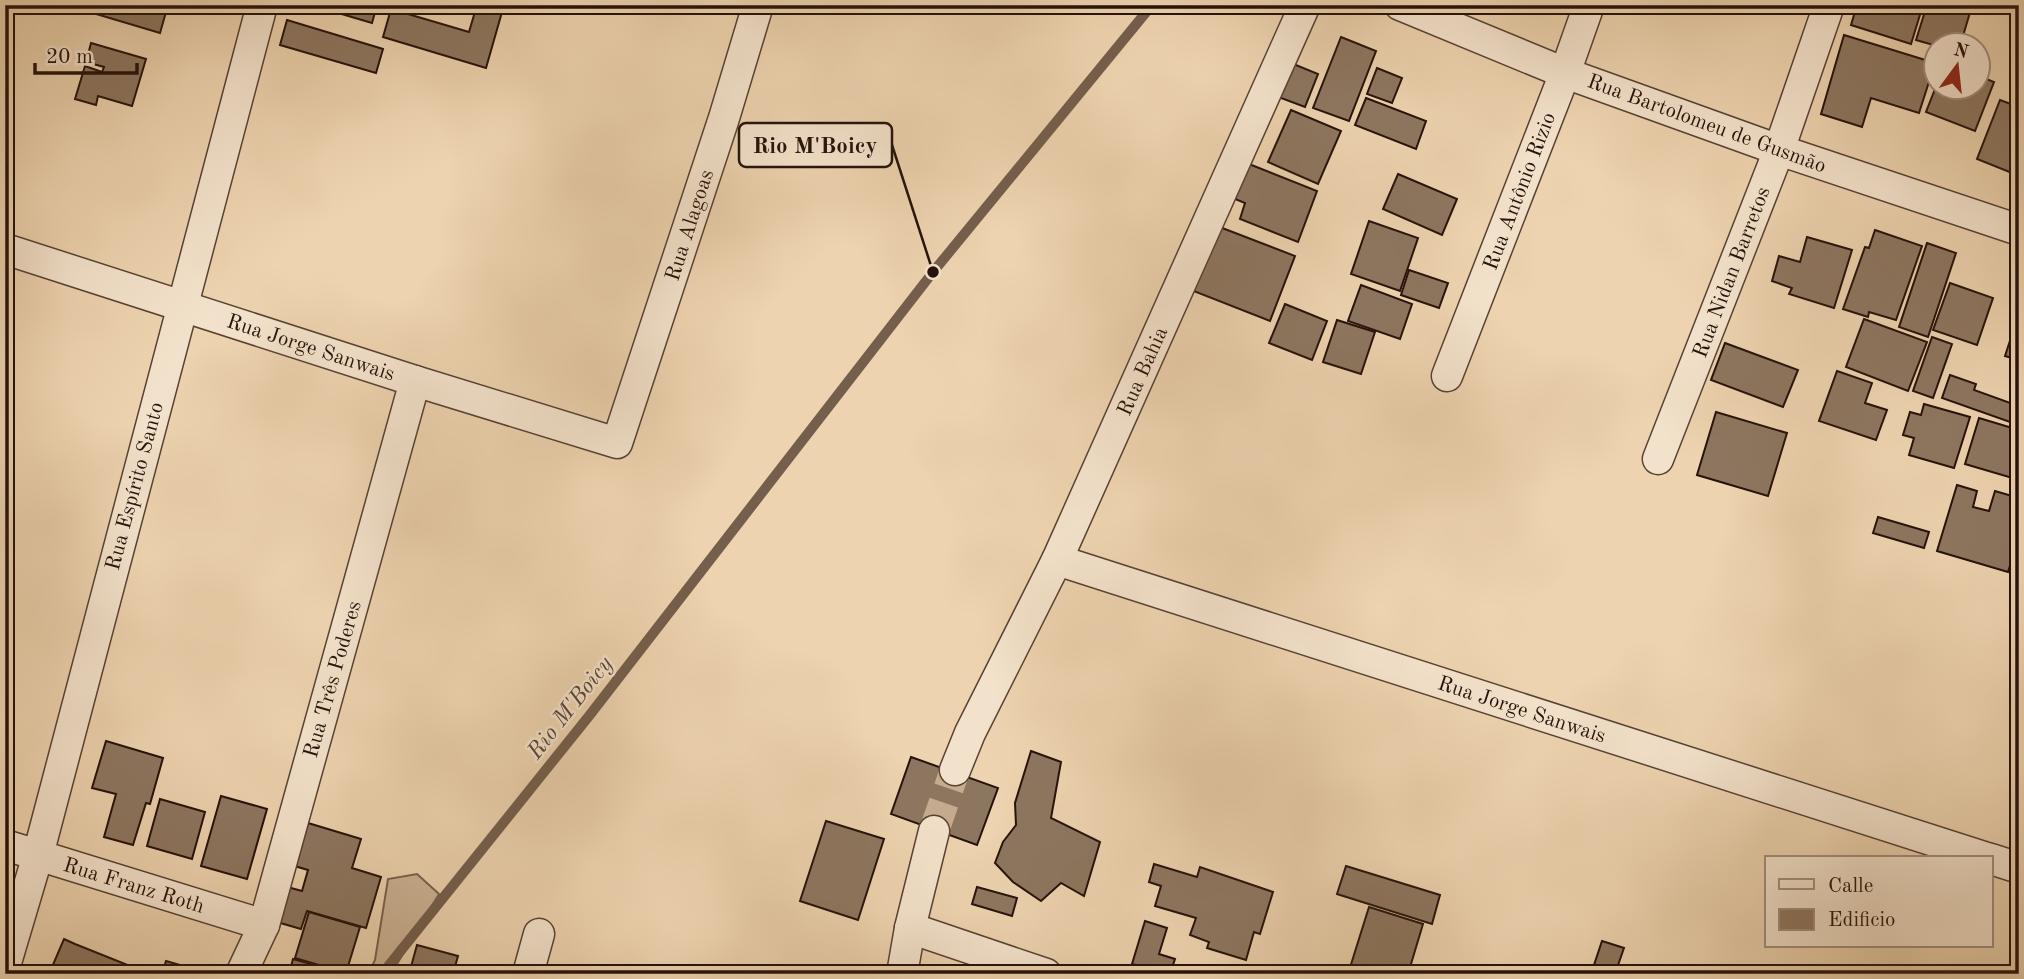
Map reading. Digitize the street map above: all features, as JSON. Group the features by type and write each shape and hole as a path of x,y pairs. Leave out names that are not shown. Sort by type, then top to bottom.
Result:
{"street":[{"name":"Rua Espírito Santo","path":"5,967 38,855 262,5"},
{"name":"Rua Alagoas","path":"617,443 724,118 758,5"},
{"name":"Rua Bahia","path":"955,770 970,733 1058,560 1305,5"},
{"name":"Rua Bartolomeu de Gusmão","path":"1400,5 1565,73 1779,150 2019,230"},
{"name":"Rua Antônio Rizio","path":"1447,376 1589,5"},
{"name":"Rua Nidan Barretos","path":"1658,459 1779,150 1829,5"},
{"name":"Rua Jorge Sanwais","path":"5,249 617,443"},
{"name":"Rua Três Poderes","path":"242,974 264,925 415,381"},
{"name":"Rua Jorge Sanwais","path":"1058,560 1980,856"},
{"path":"902,974 910,928 934,831"},
{"name":"Rua Franz Roth","path":"5,845 264,925"},
{"name":"Rua Jorge Sanwais","path":"1993,860 2019,869"},
{"path":"910,928 1046,974"},
{"path":"528,974 539,934"}],"shaded area":[{"path":"417,874 439,894 391,974 368,974 375,960 388,879"}],"building":[{"path":"66,5 168,5 160,33"},
{"path":"311,5 377,5 372,23"},
{"path":"477,5 504,5 486,68 383,37 391,9 469,32"},
{"path":"1857,5 1923,5 1911,44 1851,25"},
{"path":"1927,5 1961,5 1971,9 1964,32 1923,32 1923,42 1916,40"},
{"path":"5,11 14,13 5,44"},
{"path":"287,20 383,49 376,73 280,45"},
{"path":"1844,35 1923,59 1923,100 1919,113 1871,98 1862,127 1821,114"},
{"path":"1341,37 1376,51 1349,121 1313,108"},
{"path":"91,43 146,59 132,106 98,96 96,105 75,99 85,66 102,72 104,67 86,62"},
{"path":"1286,61 1318,74 1305,107 1273,95"},
{"path":"1377,68 1402,78 1392,103 1367,94"},
{"path":"1366,98 1426,121 1416,149 1355,125"},
{"path":"2000,100 2019,107 2017,175 1977,159"},
{"path":"1930,102 1986,102 1975,131 1926,112"},
{"path":"1291,110 1341,131 1318,184 1268,162"},
{"path":"1249,164 1317,191 1298,242 1240,219 1245,203 1235,199"},
{"path":"1398,174 1457,199 1442,235 1383,209"},
{"path":"1369,221 1418,238 1400,291 1351,274"},
{"path":"1217,226 1295,256 1270,321 1191,290"},
{"path":"1875,230 1922,246 1896,320 1869,312 1868,317 1843,309 1865,247 1869,248"},
{"path":"1807,237 1852,250 1834,308 1789,294 1792,288 1772,281 1779,256 1800,262"},
{"path":"1927,243 1956,253 1928,337 1899,327"},
{"path":"1409,270 1448,283 1439,308 1401,295"},
{"path":"1950,283 1993,298 1977,345 1933,330"},
{"path":"1361,285 1412,304 1400,339 1348,321"},
{"path":"1285,304 1327,321 1312,360 1269,343"},
{"path":"2019,313 2019,360 2005,356"},
{"path":"1864,319 1927,342 1908,391 1846,367"},
{"path":"1337,320 1375,332 1361,374 1323,362"},
{"path":"1932,337 1952,344 1933,398 1913,391"},
{"path":"1725,343 1798,370 1783,407 1711,380"},
{"path":"1837,371 1872,383 1865,403 1887,410 1876,440 1819,421"},
{"path":"1950,375 1976,384 1974,390 2016,405 2010,422 1942,398"},
{"path":"1924,404 1970,417 1954,468 1909,455 1914,438 1903,435 1910,412 1921,415"},
{"path":"1716,412 1787,433 1768,496 1697,475"},
{"path":"1979,418 2019,430 2019,480 1965,464"},
{"path":"1957,485 1977,491 1973,507 1989,511 1995,491 2019,498 2019,537 2008,572 1937,551"},
{"path":"1878,517 1929,532 1924,548 1873,533"},
{"path":"106,741 163,758 150,804 146,803 133,845 104,837 116,794 92,788"},
{"path":"1031,751 1061,762 1051,818 1100,842 1084,896 1061,883 1041,901 1013,882 995,863 1003,842 1016,825 1015,803"},
{"path":"911,757 998,788 977,845 891,814"},
{"path":"221,796 267,809 247,879 201,866"},
{"path":"160,799 205,812 192,859 147,846"},
{"path":"826,821 884,839 858,920 800,901"},
{"path":"308,823 361,839 352,868 381,877 366,928 307,911 301,929 270,920 280,885 302,891 308,870 291,865 298,839 303,840"},
{"path":"1154,864 1197,877 1200,867 1273,892 1260,934 1254,932 1246,960 1207,948 1209,942 1190,935 1196,918 1155,906 1161,886 1149,882"},
{"path":"1346,866 1440,895 1432,924 1337,894"},
{"path":"977,887 1017,898 1012,916 972,904"},
{"path":"1369,907 1423,924 1408,974 1348,974"},
{"path":"309,912 360,927 346,973 295,958"},
{"path":"1145,921 1167,928 1159,954 1175,959 1170,974 1132,964"},
{"path":"64,939 75,944 150,974 49,974"},
{"path":"1602,941 1624,948 1616,971 1623,974 1591,974"},
{"path":"417,945 458,956 453,974 409,974"},
{"path":"293,959 336,971 335,974 289,974"},
{"path":"166,961 211,974 162,974"}],"waterway":[{"name":"Rio M'Boicy","path":"382,974 589,716 933,272 1152,5"}],"tunnel":[{"path":"934,831 955,770"}],"place":[{"name":"Rio M'Boicy","path":"933,272"}]}
